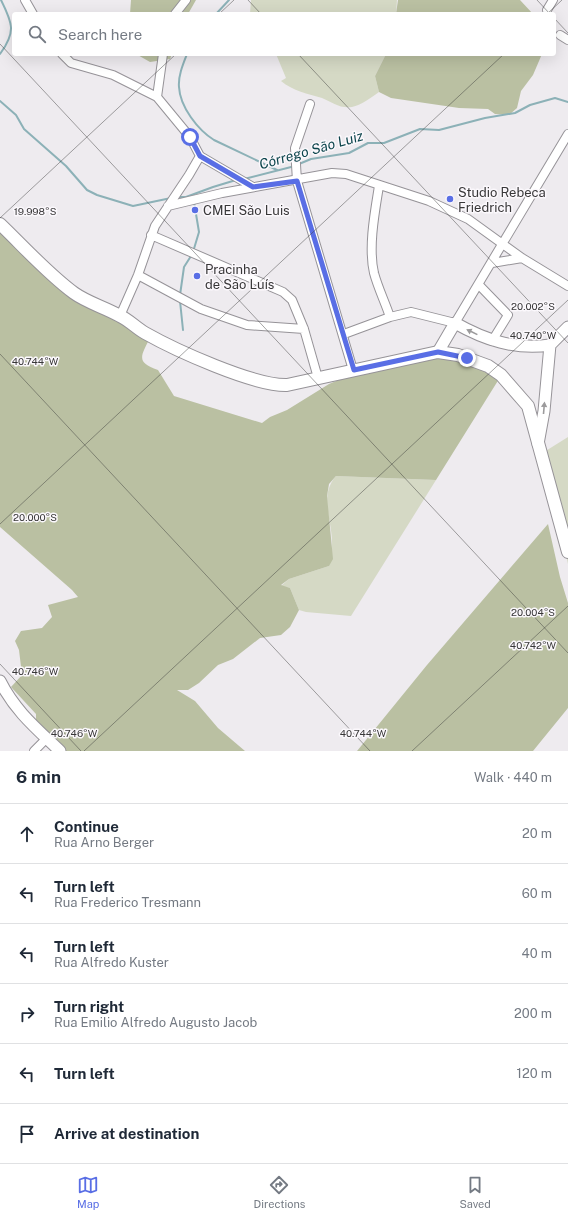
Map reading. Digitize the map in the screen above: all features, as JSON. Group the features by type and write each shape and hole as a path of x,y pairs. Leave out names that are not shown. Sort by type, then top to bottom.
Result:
{"main road":[{"path":"0,224 73,293 90,303 120,316 144,332 163,342 216,365 266,383 287,385 438,352 463,357 488,366 502,375 528,406 568,552"}],"street":[{"path":"25,0 32,12"},
{"path":"177,12 186,0"},
{"path":"547,10 552,0"},
{"path":"560,34 568,40"},
{"path":"64,56 71,63 118,78 157,97 190,137 200,156 253,187"},
{"path":"157,97 163,56"},
{"path":"310,104 296,144 295,157 297,177 354,370"},
{"path":"438,352 568,134"},
{"path":"120,316 138,275 151,235 200,156"},
{"path":"168,206 297,177 340,173 429,201 468,219 522,258 568,286"},
{"path":"379,186 374,222 372,257 374,272 390,317"},
{"path":"151,235 287,294 292,300 304,329 318,378"},
{"path":"492,263 522,258"},
{"path":"138,275 201,309 248,325 304,329"},
{"path":"479,285 508,315 492,341"},
{"path":"344,334 390,317 411,312 455,324 492,341 536,347 550,345 568,327"},
{"path":"538,446 544,411 550,345"},
{"path":"0,681 16,708 46,739 60,751"},
{"path":"34,751 46,739"}],"green space":[{"path":"131,0 196,0 189,12 130,12"},
{"path":"251,0 397,0 396,12 250,12"},
{"path":"398,0 520,0 531,12 396,12"},
{"path":"140,56 171,56 170,59 150,62"},
{"path":"277,56 385,56 375,76 379,92 362,103 352,107 340,106 322,98 296,90 281,81 286,78"},
{"path":"385,56 541,56 533,75 521,91 517,108 509,115 495,114 488,109 459,108 391,98 379,92 375,76"},
{"path":"0,232 79,298 149,340 142,355 142,359 146,365 158,370 174,396 262,423 270,417 287,410 329,384 367,368 454,355 499,379 436,480 336,476 329,484 327,496 333,559 329,566 289,579 281,585 290,588 299,610 290,627 281,635 260,638 233,659 218,665 199,683 188,690 177,690 195,701 218,728 245,751 64,751 36,723 36,714 11,687 22,675 19,650 15,641 21,631 42,628 52,617 48,605 78,597 72,590 0,527"},
{"path":"568,437 568,564 544,452"},
{"path":"336,476 436,480 351,616 299,610 290,588 281,586 289,579 329,566 332,536 327,501 328,492"},
{"path":"548,524 560,577 568,603 568,708 533,751 357,751 427,665"}],"waterway":[{"path":"0,54 11,34 8,15 1,0"},
{"path":"218,12 229,0"},
{"path":"186,56 180,74 180,95 186,110 196,124 214,140 277,170"},
{"name":"Córrego São Luiz","path":"299,164 311,159 349,153 368,143 384,143 420,129 439,130 485,118 515,113 530,105 555,98 568,102"},
{"name":"Córrego São Luiz","path":"0,101 16,115 24,129 66,166 87,190 97,195 133,206 171,198"},
{"name":"Córrego São Luiz","path":"244,179 295,166"},
{"name":"Córrego São Luiz","path":"178,197 186,197 236,180"},
{"path":"193,252 199,232 194,202"},
{"path":"180,295 184,267 191,256"},
{"path":"180,301 183,330"}],"place":[{"name":"Studio Rebeca Friedrich","path":"450,199"},
{"name":"CMEI São Luis","path":"195,210"},
{"name":"Pracinha de São Luís","path":"197,276"}],"route":[{"path":"190,137 200,156 253,187 297,181 354,370 438,352 446,352 467,358"}]}
